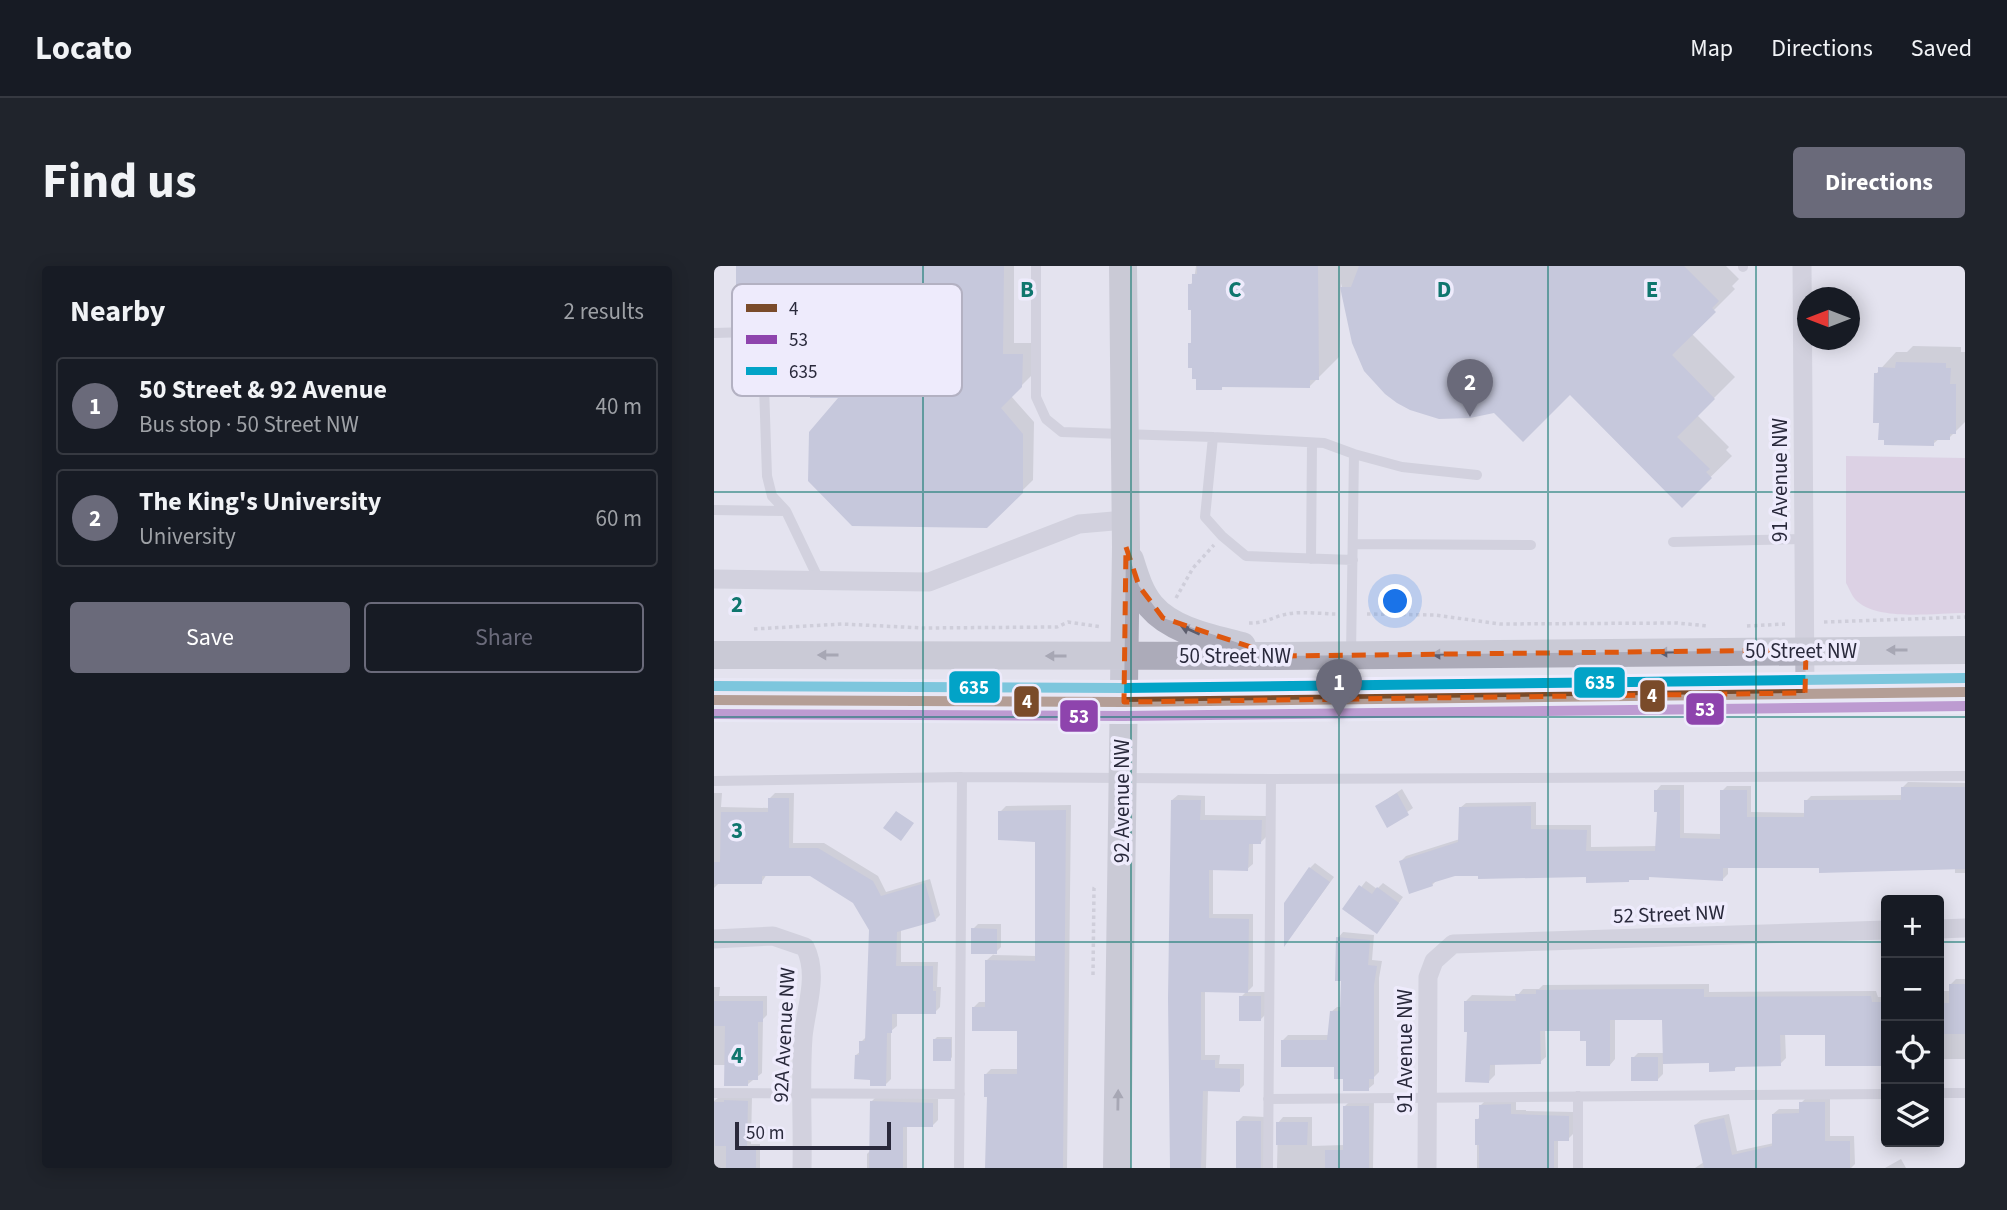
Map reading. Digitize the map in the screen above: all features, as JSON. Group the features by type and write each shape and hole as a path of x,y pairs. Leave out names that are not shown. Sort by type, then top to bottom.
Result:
{"main road":[{"name":"92 Avenue NW","path":"1117,1168 1126,434 1123,266"},
{"path":"1125,534 1139,586 1149,604 1163,618 1199,634 1278,656"},
{"name":"50 Street NW","path":"714,655 1351,655 1805,637 1965,650"},
{"name":"50 Street NW","path":"714,700 1124,702 1965,692"}],"street":[{"name":"91 Avenue NW","path":"1802,266 1805,693"},
{"path":"714,579 929,582 1079,524 1125,534"},
{"path":"1944,929 1965,928"},
{"name":"52 Street NW","path":"1453,944 1881,930"},
{"name":"92A Avenue NW","path":"714,939 773,936 804,947 811,959 811,982 803,1038 802,1168"},
{"name":"91 Avenue NW","path":"1427,1168 1428,977 1434,961 1453,944"}],"lane":[{"path":"1036,266 1036,397 1046,419 1062,432 1213,436 1324,443 1402,467 1477,475"},
{"path":"714,333 732,332"},
{"path":"764,396 767,476 772,496 786,510 819,580"},
{"path":"1213,436 1205,517 1223,536 1246,556 1353,560"},
{"path":"1311,559 1312,443"},
{"path":"1351,655 1354,454"},
{"path":"714,510 786,510"},
{"path":"1673,542 1802,539"},
{"path":"1354,544 1531,545"},
{"path":"714,781 962,777 1271,779 1965,776"},
{"path":"959,1168 962,777"},
{"path":"1268,1168 1271,779"},
{"path":"714,1093 960,1094"},
{"path":"1944,1093 1965,1093"},
{"path":"1268,1099 1881,1094"},
{"path":"1578,1096 1578,1168"}],"path":[{"path":"1180,604 1175,600 1193,568 1223,536"},
{"path":"1240,621 1263,622 1292,614 1351,614 1444,616 1500,624 1677,623 1710,627"},
{"path":"1744,626 1805,637 1882,618 1965,617"},
{"path":"750,630 762,627 842,624 923,628 1057,627 1068,622"}],"highlighted area":[{"path":"1126,547 1139,586 1163,618 1278,656 1806,650 1805,693 1124,702"}],"shaded area":[{"path":"1846,456 1965,458 1965,613 1894,614 1868,608 1854,598 1846,583"}],"building":[{"path":"736,266 1004,266 1003,354 1023,354 1022,387 1001,408 1023,434 1023,493 987,528 852,526 808,481 809,432 838,398 810,396 962,396 962,284 736,284"},
{"path":"1197,266 1318,266 1319,380 1310,380 1310,388 1222,387 1222,390 1196,390 1192,368 1188,368 1191,310 1188,310 1188,284 1192,284 1192,274 1197,274"},
{"path":"1359,266 1684,266 1719,301 1712,308 1716,312 1672,355 1715,399 1677,437 1710,469 1706,472 1712,478 1682,508 1570,395 1523,442 1494,413 1470,418 1439,419 1397,403 1364,371 1352,343 1340,287 1351,287"},
{"path":"1896,362 1946,363 1946,368 1951,368 1950,384 1956,384 1956,434 1950,434 1950,440 1934,440 1934,446 1884,445 1884,440 1878,440 1879,423 1873,423 1874,373 1878,373 1878,367 1895,368"},
{"path":"1901,787 1965,787 1965,869 1819,873 1819,868 1723,868 1723,881 1649,877 1649,880 1629,882 1586,883 1586,877 1478,879 1478,876 1455,876 1409,894 1399,861 1458,842 1459,807 1531,806 1531,829 1587,830 1586,851 1655,851 1657,812 1654,812 1654,790 1680,790 1680,838 1720,839 1720,790 1747,790 1747,817 1804,817 1804,800 1901,800"},
{"path":"1397,793 1409,815 1387,828 1375,806"},
{"path":"768,798 789,798 789,848 818,848 873,881 881,896 925,883 936,921 897,932 896,966 933,966 936,1014 892,1014 892,1033 887,1033 886,1086 870,1086 870,1080 854,1079 855,1055 859,1055 859,1041 865,1041 869,930 853,903 810,876 762,876 762,884 714,884 714,862 720,862 721,812 768,812"},
{"path":"1171,800 1201,800 1200,820 1262,820 1261,844 1249,844 1248,871 1209,870 1209,918 1249,919 1248,993 1201,992 1201,1060 1215,1060 1215,1068 1240,1069 1240,1092 1203,1091 1201,1168 1170,1168 1168,998"},
{"path":"1066,810 1063,1168 985,1168 987,1097 984,1097 984,1074 1017,1074 1017,1031 972,1031 972,1007 985,1007 985,960 1035,961 1035,842 998,840 998,811"},
{"path":"896,811 914,823 901,841 883,828"},
{"path":"1309,867 1330,882 1284,947 1284,903"},
{"path":"1359,885 1372,894 1377,887 1399,903 1377,934 1342,909"},
{"path":"971,928 997,929 997,954 971,954"},
{"path":"1336,937 1370,940 1368,965 1377,966 1374,985 1374,1079 1369,1079 1369,1091 1343,1091 1343,1079 1334,1079 1334,1067 1281,1067 1281,1040 1327,1040 1330,1011 1340,1011 1341,981 1335,981"},
{"path":"1949,984 1965,984 1965,1034 1944,1034 1944,1003 1949,1003"},
{"path":"1704,989 1704,997 1871,996 1872,1002 1881,1002 1881,1066 1825,1066 1825,1035 1780,1035 1781,1066 1735,1067 1735,1071 1709,1072 1709,1063 1663,1064 1662,1020 1610,1020 1610,1066 1586,1066 1586,1041 1580,1041 1580,1031 1540,1031 1541,1064 1490,1065 1489,1083 1465,1082 1467,1032 1464,1032 1464,1001 1516,1001 1515,994 1536,994 1536,990"},
{"path":"1239,996 1261,996 1261,1021 1239,1021"},
{"path":"714,1001 763,1001 763,1022 758,1022 758,1080 748,1080 748,1086 724,1086 725,1026 714,1026"},
{"path":"933,1039 951,1039 951,1061 933,1061"},
{"path":"1631,1057 1658,1057 1658,1081 1631,1081"},
{"path":"748,1101 747,1148 756,1148 756,1168 726,1168 726,1146 715,1146 714,1102"},
{"path":"870,1101 933,1103 933,1127 903,1127 903,1168 869,1168"},
{"path":"1799,1102 1825,1102 1825,1141 1850,1141 1850,1168 1704,1168 1694,1125 1724,1118 1732,1155 1772,1146 1772,1114 1799,1113"},
{"path":"1511,1104 1511,1114 1569,1116 1569,1141 1554,1141 1554,1168 1479,1168 1479,1145 1475,1145 1475,1119 1479,1119 1479,1105"},
{"path":"1343,1106 1369,1106 1369,1168 1325,1168 1325,1150 1343,1150"},
{"path":"1236,1121 1261,1121 1261,1168 1236,1168"},
{"path":"1276,1122 1308,1122 1307,1145 1276,1145"}],"transit line":[{"name":"635","path":"714,686 1124,688 1965,678"},
{"name":"4","path":"714,700 1124,702 1965,692"},
{"name":"53","path":"714,714 1124,716 1965,706"}],"place":[{"name":"The King's University","path":"1470,417"},
{"name":"50 Street & 92 Avenue","path":"1339,717"}]}
